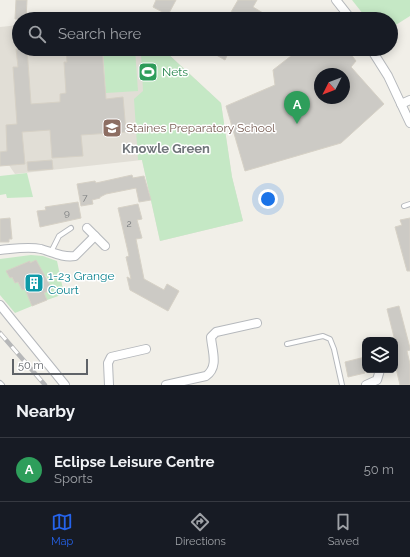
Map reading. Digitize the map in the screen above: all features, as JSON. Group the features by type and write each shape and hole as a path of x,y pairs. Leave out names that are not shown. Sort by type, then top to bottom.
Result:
{"street":[{"path":"336,0 345,12"},
{"path":"375,56 410,123"},
{"path":"401,104 410,100"},
{"path":"87,228 105,246"},
{"path":"0,250 24,248 41,249 67,257 75,256 95,236"},
{"path":"0,305 65,385"},
{"path":"166,385 206,376 211,372 214,365 211,338 216,332 257,323"},
{"path":"109,385 108,363 111,357 146,349"},
{"path":"366,385 377,380 379,373"}],"lane":[{"path":"404,206 410,204"},
{"path":"50,252 59,236 71,228"},
{"path":"287,344 323,336 330,339 333,343 342,385"}],"shaded area":[{"name":"Staines Preparatory School","path":"12,26 12,56 170,56 221,103 232,177 243,221 160,241 142,160 15,174 0,152 0,27"}],"green space":[{"path":"352,0 410,0 410,16 398,24 398,12 361,12"},
{"path":"103,56 136,56 138,91 106,93"},
{"path":"141,56 170,56 221,103 232,177 243,221 160,241 142,160 138,160 134,99 143,91"},
{"path":"27,173 33,197 7,198 6,194 0,195 0,176"},
{"path":"31,255 43,256 57,261 64,294 47,300 44,293 51,289 46,276 20,268 19,266 7,271 10,278 12,277 15,283 18,282 22,290 25,289 32,306 15,313 0,295 0,259"}],"building":[{"path":"16,0 27,0 26,12 15,12"},
{"path":"156,0 176,0 170,12 162,12 153,7"},
{"path":"238,0 257,0 253,7 261,12 231,12"},
{"path":"17,56 28,56 31,104 60,102 60,94 66,93 64,62 67,62 67,56 103,56 106,99 123,97 126,132 81,135 83,156 52,158 50,130 22,132 25,164 0,166 0,152 7,151 6,125 17,124 13,67 18,67"},
{"path":"218,56 227,56 225,60"},
{"path":"291,56 352,56 356,61 351,67 384,104 341,143 245,171 226,106 275,85 273,70"},
{"path":"52,160 53,169 28,171 27,162"},
{"path":"132,175 133,178 144,176 151,200 139,202 136,188 106,194 100,198 92,200 93,204 81,206 77,184 95,181 96,183"},
{"path":"78,202 81,218 40,227 37,211 46,210 45,207"},
{"path":"138,204 142,219 137,220 142,238 136,239 144,279 164,290 167,284 179,291 168,311 130,290 127,277 131,279 126,257 129,256 118,208"},
{"path":"10,218 12,239 9,239 9,242 0,242 0,219"},
{"path":"410,218 410,271 407,271 395,227 402,225 400,220"},
{"name":"1-23 Grange Court","path":"36,260 52,289 44,293 47,300 32,306 25,289 22,290 18,282 15,283 6,271"},
{"path":"399,306 410,348 410,350 407,351 410,364 410,385 400,385 397,373 398,337 394,337 387,309"},
{"path":"362,358 362,373 365,373 348,377 345,362"}],"railway":[{"path":"0,333 45,385"}],"place":[{"name":"Nets","path":"148,72"},
{"name":"Eclipse Leisure Centre","path":"297,124"},
{"name":"Staines Preparatory School","path":"112,128"},
{"name":"1-23 Grange Court","path":"34,283"}],"district":[{"name":"Knowle Green","path":"166,148"}]}
